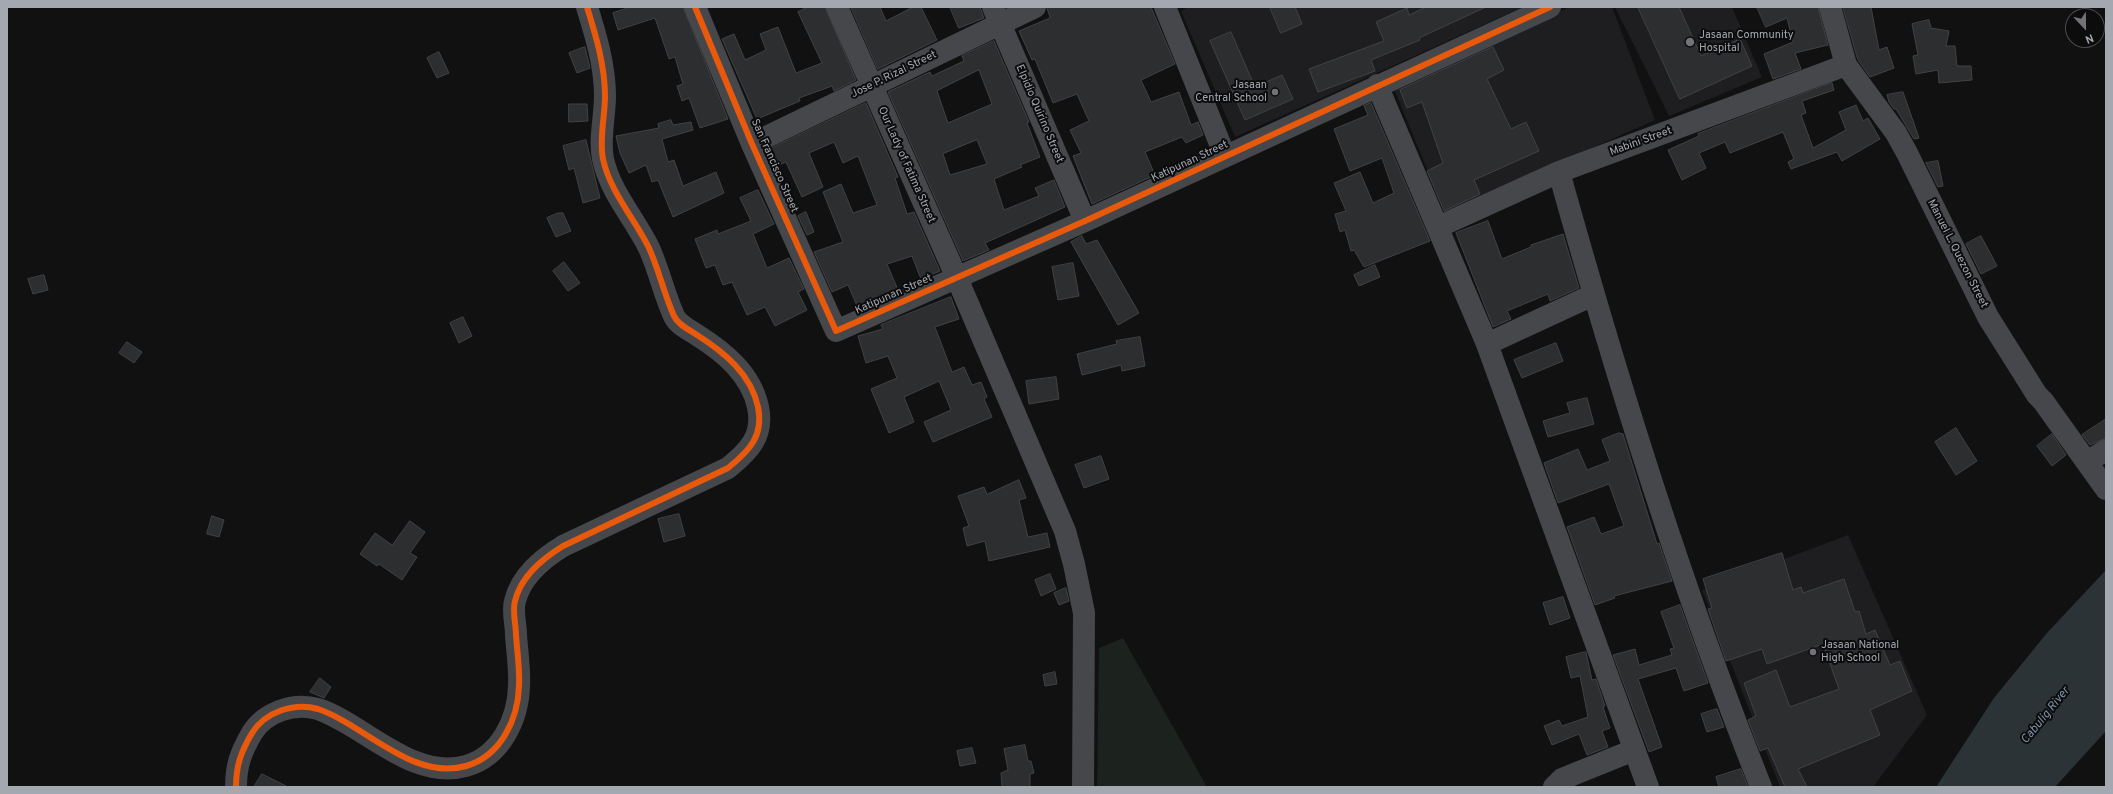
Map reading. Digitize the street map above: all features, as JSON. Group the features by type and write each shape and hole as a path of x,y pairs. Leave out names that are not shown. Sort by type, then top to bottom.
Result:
{"street":[{"path":"236,787 240,754 257,725 272,714 285,709 303,707 317,709 398,754 427,766 446,770 467,766 484,758 500,743 509,728 516,707 519,685 514,603 519,589 528,575 544,558 563,546 728,468 746,453 755,440 760,424 754,392 743,374 731,361 713,345 675,319 648,246 623,205 606,170 602,158 605,96 604,72 587,7"},
{"name":"San Francisco Street","path":"695,7 752,144 836,331"},
{"name":"Our Lady of Fatima Street","path":"837,7 957,278 1065,531 1074,564 1084,613 1083,787"},
{"name":"Jose P. Rizal Street","path":"752,144 872,86 996,15 1035,7"},
{"path":"1165,7 1225,156"},
{"name":"Katipunan Street","path":"836,331 1086,221 1550,7"},
{"name":"Manuel L. Quezon Street","path":"1830,7 1846,65 1896,133 1988,317 2037,395 2043,401 2106,489"},
{"name":"Elpidio Quirino Street","path":"996,15 1086,221"},
{"name":"Mabini Street","path":"1438,227 1559,172 1846,65"},
{"path":"1377,86 1487,344 1648,787"},
{"path":"1559,172 1593,295 1682,577 1761,787"},
{"path":"1487,344 1593,295"},
{"path":"2087,462 2106,450"},
{"path":"1554,787 1562,779 1634,750"}],"shaded area":[{"name":"Jasaan Central School","path":"1189,7 1523,7 1235,137 1181,11"},
{"path":"1570,7 1612,7 1655,120 1445,213 1392,84"},
{"name":"Jasaan Community Hospital","path":"1615,7 1732,7 1762,77 1669,116"},
{"name":"Jasaan National High School","path":"1848,535 1927,715 1873,787 1780,787 1702,590"},
{"path":"1123,638 1207,787 1097,787 1099,648"}],"water":[{"name":"Cabulig River","path":"2106,570 2106,731 2055,787 1936,787 1994,698 2047,633"}],"building":[{"path":"631,7 683,7 728,119 700,128 689,98 682,101 677,86 683,84 675,57 669,59 655,18 618,30 613,13"},
{"path":"808,7 825,7 856,80 834,91 832,86 799,98 800,101 757,119 722,39 734,34 745,60 766,50 760,34 778,27 796,73 822,63 798,12"},
{"path":"851,7 880,7 886,21 913,7 921,7 937,40 878,69"},
{"path":"950,7 980,7 984,18 959,28"},
{"path":"1047,7 1151,7 1175,64 1141,80 1151,102 1179,92 1191,125 1198,122 1203,135 1186,143 1182,137 1145,152 1155,175 1092,204 1073,156 1081,153 1070,130 1089,121 1077,94 1053,103 1035,59 1032,60 1019,31 1050,18"},
{"path":"1270,7 1295,7 1302,24 1281,33"},
{"path":"1426,7 1486,7 1419,38 1420,40 1371,60 1375,71 1318,92 1309,69 1384,41 1376,22 1407,8 1409,15"},
{"path":"1638,7 1679,7 1701,56 1740,39 1752,66 1680,99"},
{"path":"1757,7 1818,7 1828,45 1795,53 1801,69 1773,79 1764,54 1793,42 1787,18 1766,27"},
{"path":"1843,7 1871,7 1879,50 1887,47 1894,68 1870,77 1858,60"},
{"path":"1929,20 1931,28 1949,31 1946,46 1955,46 1957,66 1971,66 1972,80 1939,83 1938,70 1916,74 1913,56 1918,55 1912,24"},
{"path":"1231,32 1255,87 1282,75 1293,99 1245,120 1210,41"},
{"path":"994,41 1029,122 1027,123 1040,157 1020,165 1022,167 994,179 1004,210 1039,196 1035,188 1054,180 1065,207 985,243 989,250 963,261 888,92 930,72 932,76 964,61 962,56","holes":["979,70 992,104 948,123 937,91","977,140 987,164 950,175 943,154"]},
{"path":"585,47 590,68 577,73 569,53"},
{"path":"1493,47 1504,70 1487,79 1511,129 1526,122 1539,151 1474,180 1480,194 1444,211 1427,171 1443,163 1422,102 1407,108 1400,90"},
{"path":"439,52 449,73 437,78 427,58"},
{"path":"1832,83 1834,90 1802,101 1806,113 1801,115 1813,148 1846,130 1839,112 1856,105 1863,121 1868,118 1880,139 1842,161 1837,152 1791,169 1788,162 1794,159 1783,132 1730,153 1725,142 1699,153 1706,168 1682,180 1668,150 1699,136 1698,134"},
{"path":"1903,92 1919,138 1914,139 1896,109 1894,109 1889,102 1887,95"},
{"path":"866,103 898,177 895,178 907,214 914,212 940,271 921,279 912,256 887,264 898,290 858,308 848,285 832,292 814,252 843,242 823,192 841,184 853,213 877,205 858,156 843,163 834,142 809,153 823,187 802,197 786,162 776,166 768,150"},
{"path":"1371,103 1430,241 1364,267 1354,250 1351,251 1345,230 1340,232 1335,214 1346,211 1334,183 1360,172 1373,203 1394,193 1382,158 1350,171 1334,129 1368,115 1364,106"},
{"path":"569,104 587,104 588,121 569,122"},
{"path":"671,120 673,125 691,122 693,130 662,139 668,162 674,160 683,186 716,172 724,193 673,217 658,180 652,182 646,165 629,173 620,153 616,136 659,128 658,124"},
{"path":"586,140 600,198 583,203 574,168 569,170 563,146"},
{"path":"1938,161 1943,186 1938,187 1926,163"},
{"path":"758,190 774,224 753,234 767,268 789,258 804,289 798,292 807,310 775,326 765,307 747,315 732,282 723,285 715,265 706,268 695,239 717,230 718,234 751,221 740,198"},
{"path":"806,212 814,232 807,235 798,216"},
{"path":"558,213 563,213 571,231 556,237 547,218"},
{"path":"1488,221 1502,259 1531,247 1531,245 1563,234 1579,288 1550,301 1548,294 1507,311 1511,319 1493,327 1456,233"},
{"path":"1082,236 1086,244 1097,240 1139,313 1118,325 1071,242"},
{"path":"1981,236 1997,266 1981,274 1966,244"},
{"path":"564,262 580,283 568,291 553,271"},
{"path":"1073,263 1079,296 1058,300 1052,267"},
{"path":"1375,265 1380,277 1359,286 1354,275"},
{"path":"44,275 48,290 33,294 28,279"},
{"path":"951,297 959,319 935,327 952,372 964,367 972,385 981,382 987,397 984,399 992,417 933,442 924,422 951,410 939,381 904,397 914,422 889,433 871,389 897,378 888,356 866,363 858,336 883,329 881,325"},
{"path":"463,317 472,336 459,343 450,323"},
{"path":"1140,337 1145,366 1122,371 1121,365 1082,375 1077,354 1117,344 1116,341"},
{"path":"127,342 142,352 134,363 119,353"},
{"path":"1556,343 1563,361 1522,378 1514,360"},
{"path":"1056,377 1059,399 1029,404 1026,381"},
{"path":"1587,398 1594,424 1548,437 1543,421 1570,413 1567,403"},
{"path":"2106,419 2106,438 2090,445 2082,435"},
{"path":"1956,428 1977,461 1956,475 1935,442"},
{"path":"1619,433 1623,434 1657,544 1659,543 1672,581 1614,596 1615,598 1595,605 1567,527 1594,517 1601,534 1624,526 1609,484 1558,503 1544,463 1578,449 1587,470 1610,461 1602,440"},
{"path":"2052,434 2066,455 2052,466 2037,446"},
{"path":"1101,456 1109,479 1084,488 1075,465"},
{"path":"1019,480 1026,498 1019,500 1028,537 1047,533 1050,547 989,561 985,541 967,546 963,528 969,526 958,496 984,487 987,494"},
{"path":"679,514 685,536 664,542 658,519"},
{"path":"212,516 224,520 219,537 207,534"},
{"path":"410,521 425,532 410,553 417,557 402,580 379,564 377,566 360,554 375,533 392,545"},
{"name":"Jasaan National High School","path":"1782,553 1793,590 1801,587 1803,593 1844,579 1855,612 1859,611 1866,634 1875,630 1890,665 1900,661 1912,691 1870,710 1880,735 1798,769 1807,787 1785,787 1768,748 1760,751 1748,720 1756,716 1744,683 1776,670 1790,707 1839,689 1823,644 1767,664 1762,649 1726,661 1708,609 1712,608 1703,579"},
{"path":"1050,574 1056,589 1041,596 1035,580"},
{"path":"1066,588 1069,601 1059,605 1054,593"},
{"path":"1563,597 1570,618 1550,625 1543,603"},
{"path":"1680,605 1708,683 1684,691 1676,668 1638,679 1662,747 1649,752 1613,655 1635,649 1639,665 1672,655 1670,649 1674,648 1661,612"},
{"path":"1586,652 1592,680 1596,679 1605,706 1603,707 1610,728 1602,731 1608,747 1587,755 1579,734 1552,745 1544,726 1559,720 1562,726 1588,717 1580,676 1571,678 1566,657"},
{"path":"1055,672 1057,684 1045,686 1043,675"},
{"path":"320,678 331,687 324,698 310,692"},
{"path":"1717,709 1724,727 1707,732 1701,714"},
{"path":"1025,745 1028,761 1031,761 1034,773 1030,774 1030,787 1002,787 1001,773 1008,770 1004,749"},
{"path":"972,748 976,763 960,766 957,751"},
{"path":"1741,769 1748,787 1719,787 1716,777"},
{"path":"262,774 288,787 254,787"}],"cycle path":[{"path":"236,787 240,759 252,733 264,719 281,710 290,708 309,707 318,709 336,717 408,759 427,766 446,769 466,766 489,754 505,735 511,723 518,699 519,680 514,605 518,592 527,576 547,557 563,546 728,468 748,449 757,435 759,426 758,407 749,384 735,365 717,349 681,325 676,319 670,308 649,248 617,194 606,171 602,151 605,85 597,40 587,7"},
{"path":"695,7 752,144 836,331 1085,221 1550,7"}],"place":[{"name":"Jasaan Community Hospital","path":"1690,42"},
{"name":"Jasaan Central School","path":"1275,92"},
{"name":"Jasaan National High School","path":"1813,652"}]}
